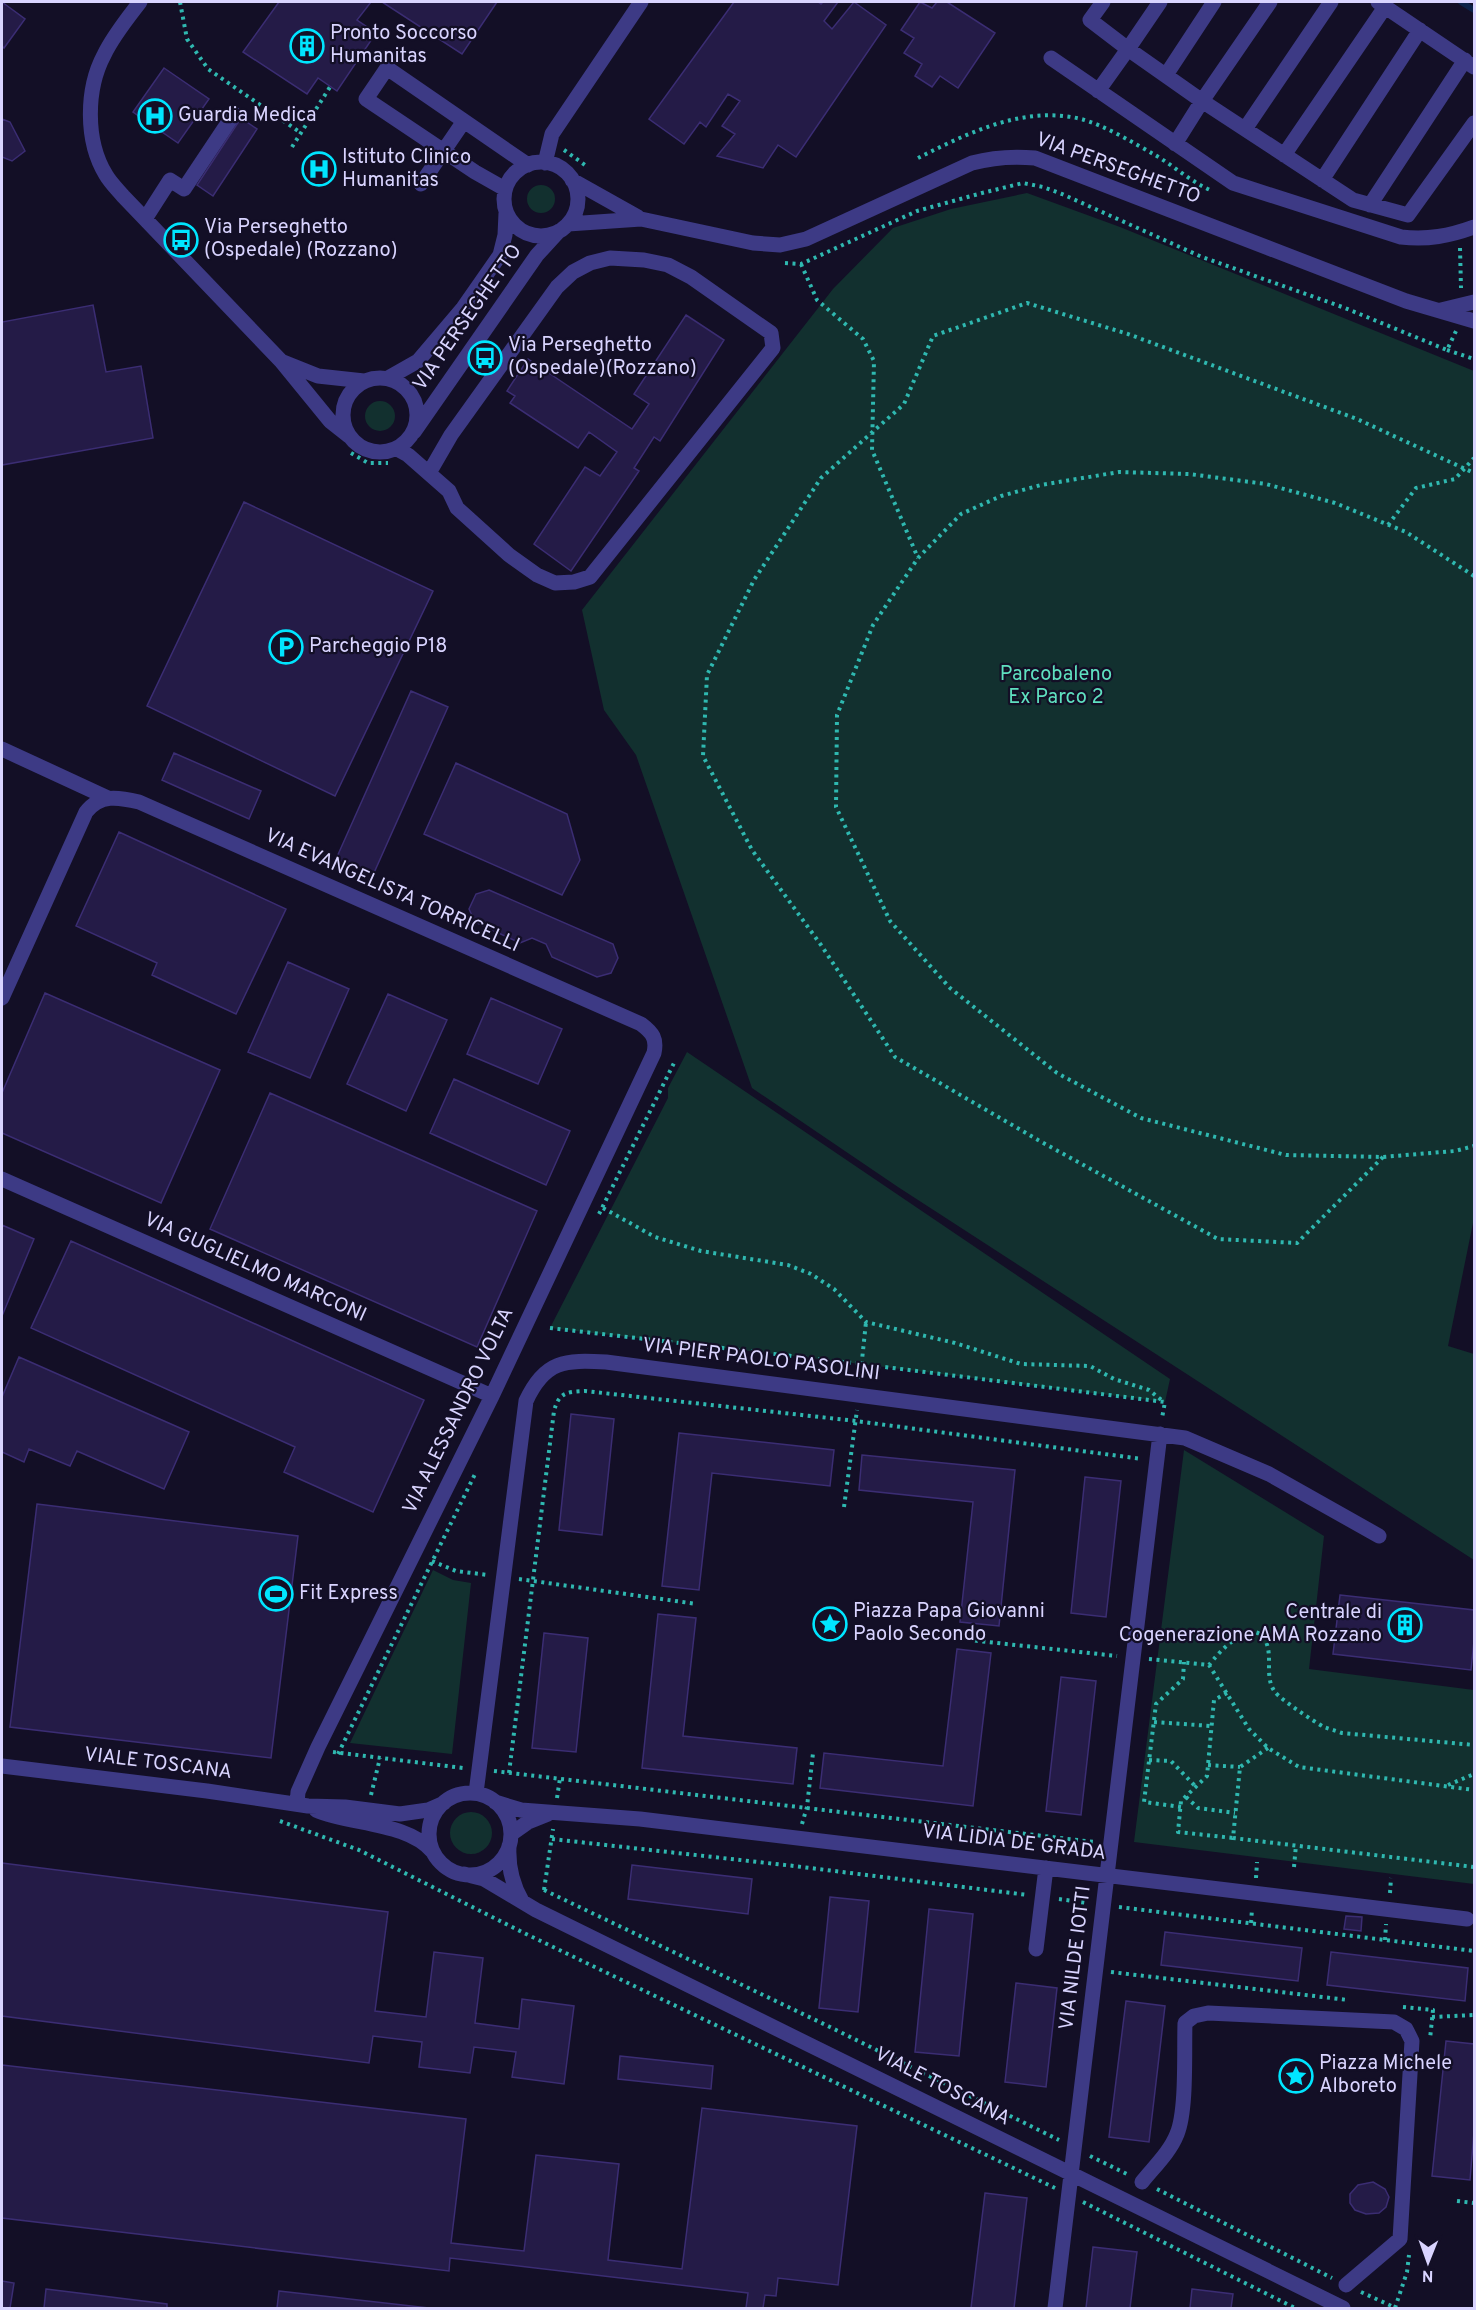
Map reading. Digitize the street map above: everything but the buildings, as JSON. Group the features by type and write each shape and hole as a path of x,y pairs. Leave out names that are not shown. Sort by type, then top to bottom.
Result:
{"street":[{"path":"140,2 103,56 95,78 91,101 91,129 105,174 281,361 330,421 358,445 369,451 382,452 397,448 406,442 414,432 418,412 414,399 401,383 388,378 364,381 354,388 344,405 343,424 349,436"},
{"path":"545,163 552,134 641,2"},
{"path":"1103,2 1090,20 1202,101 1353,200 1408,215 1474,123"},
{"path":"1098,91 1160,2"},
{"path":"1166,75 1214,2"},
{"path":"1175,144 1270,2"},
{"path":"1245,129 1331,2"},
{"path":"1284,155 1381,4 1470,64 1370,205"},
{"path":"1322,180 1420,30"},
{"path":"1051,58 1233,183 1401,237 1422,240 1452,235 1474,227"},
{"path":"505,189 366,99 387,68 528,165"},
{"path":"145,219 170,180 184,189 234,114"},
{"path":"421,183 464,121"},
{"name":"VIA PERSEGHETTO","path":"572,180 641,219 753,243 780,245 806,239 972,163 991,158 1015,156 1035,158 1406,301 1474,321"},
{"path":"545,163 563,170 572,180 578,200 576,211 564,227 543,236 530,235 519,229 507,213 504,204 505,189 511,177 528,165 545,163"},
{"name":"VIA PERSEGHETTO","path":"388,378 418,360 463,308 500,255 507,213"},
{"name":"VIA PERSEGHETTO","path":"414,432 537,255 564,227 641,219"},
{"path":"397,448 448,491 457,508 509,555 537,575 555,583 574,582 590,577 773,348 771,333 691,277 668,266 644,260 610,258 590,263 573,272 557,287 451,435 429,473"},
{"name":"VIA PERSEGHETTO","path":"1441,310 1474,302"},
{"path":"281,361 318,375 364,381"},
{"name":"VIA EVANGELISTA TORRICELLI","path":"2,749 108,798 139,802 641,1024 654,1036"},
{"path":"2,998 86,812 94,802 108,798"},
{"name":"VIA ALESSANDRO VOLTA","path":"302,1805 298,1792 318,1747 414,1549 492,1396 654,1053 656,1044 654,1036"},
{"name":"VIA GUGLIELMO MARCONI","path":"2,1179 492,1396"},
{"name":"VIA PIER PAOLO PASOLINI","path":"476,1793 526,1401 533,1385 544,1372 557,1364 574,1360 606,1362 1185,1438 1269,1474 1379,1536"},
{"name":"VIA NILDE IOTTI","path":"1055,2308 1160,1434"},
{"name":"VIALE TOSCANA","path":"2,1766 302,1805 408,1814 428,1810 444,1803"},
{"path":"510,1839 503,1857 491,1869 479,1874 464,1874 448,1868 435,1855 429,1839 430,1826 435,1812 444,1803 459,1795 476,1793 495,1802 505,1813 510,1839 510,1868 515,1887 524,1903"},
{"name":"VIA LIDIA DE GRADA","path":"495,1802 521,1810 640,1819 1467,1919"},
{"name":"VIALE TOSCANA","path":"302,1805 338,1818 410,1835 426,1844 435,1855"},
{"name":"VIA LIDIA DE GRADA","path":"510,1839 528,1822 554,1812"},
{"path":"1036,1949 1046,1868"},
{"name":"VIALE TOSCANA","path":"464,1874 484,1879 524,1903 1071,2176 1343,2308"},
{"path":"1142,2182 1165,2154 1177,2134 1182,2114 1185,2023 1194,2016 1208,2013 1394,2022 1406,2029 1412,2041 1400,2239 1346,2285"}],"path":[{"path":"180,2 187,39 208,69 302,133"},
{"path":"292,147 330,87"},
{"path":"918,158 961,137 1007,120 1049,114 1082,119 1157,157 1214,192"},
{"path":"918,558 872,450 874,361 863,339 817,300 801,264 917,211 1023,183 1043,187 1202,257 1345,308 1474,359"},
{"path":"1451,250 1467,245"},
{"path":"1460,248 1461,292"},
{"path":"1383,1157 1297,1243 1218,1239 1038,1140 895,1057 821,945 752,850 703,756 707,675 754,580 822,478 904,404 933,336 1027,303 1128,334 1357,419 1474,473"},
{"path":"1447,350 1458,326"},
{"path":"1388,525 1416,488 1455,479 1474,458"},
{"path":"1474,576 1406,532 1335,503 1266,484 1189,474 1119,472 1041,485 1001,496 962,514 918,558 873,625 837,715 836,807 890,921 950,988 1057,1072 1141,1118 1286,1155 1383,1157 1455,1151 1474,1146"},
{"path":"603,1208 655,1237 692,1249 788,1265 811,1274 834,1289 866,1322 955,1343 1021,1364 1090,1366 1114,1379 1149,1390 1165,1402"},
{"path":"844,1507 866,1322"},
{"path":"550,1328 1165,1402"},
{"path":"509,1773 554,1411 557,1399 563,1394 585,1391 855,1421 1157,1461"},
{"path":"1160,1434 1165,1402"},
{"path":"414,1549 433,1562 456,1572 697,1605"},
{"path":"1209,1665 1219,1651 1238,1638 1250,1632 1256,1632 1267,1644 1269,1680 1276,1694 1323,1726 1342,1732 1474,1745"},
{"path":"960,1639 1209,1665"},
{"path":"1181,1807 1144,1802 1156,1704 1183,1679 1184,1662"},
{"path":"1209,1665 1249,1729 1268,1748 1299,1767 1474,1790"},
{"path":"1227,1693 1214,1700 1207,1776 1182,1801 1178,1832 1474,1867"},
{"path":"1154,1722 1211,1726"},
{"path":"318,1747 338,1754 560,1778 1111,1844"},
{"path":"1208,1765 1240,1767 1268,1748"},
{"path":"794,1866 798,1839 807,1807 813,1754"},
{"path":"370,1803 380,1758"},
{"path":"1149,1760 1171,1761 1196,1787"},
{"path":"1233,1838 1240,1767"},
{"path":"1448,1785 1474,1774"},
{"path":"542,1899 560,1778"},
{"path":"1186,1797 1198,1808 1235,1813"},
{"path":"280,1821 359,1850 524,1933 1069,2195 1295,2308"},
{"path":"552,1839 794,1866 1474,1951"},
{"path":"1294,1867 1296,1845"},
{"path":"544,1890 830,2027 1395,2308 1407,2272 1409,2252"},
{"path":"1095,1970 1353,2001"},
{"path":"1398,2006 1433,2010 1430,2040"},
{"path":"1432,2017 1474,2015"},
{"path":"1457,2201 1474,2203"}],"green space":[{"path":"541,185 551,189 555,199 551,209 541,213 531,209 527,199 531,189"},
{"name":"Parcobaleno Ex Parco 2","path":"1027,193 1120,227 1474,371 1474,1218 1448,1346 1474,1354 1474,1560 898,1187 752,1088 636,755 604,710 582,610 833,289 893,228 951,209"},
{"path":"380,401 390,406 395,416 390,426 380,431 370,426 365,416 370,406"},
{"path":"687,1052 1170,1379 1165,1402 550,1328 668,1098 668,1088"},
{"path":"1184,1450 1324,1536 1309,1669 1474,1690 1474,1884 1134,1842"},
{"path":"433,1570 453,1580 471,1583 452,1754 350,1743"},
{"path":"471,1812 486,1818 492,1833 486,1848 471,1854 456,1848 450,1833 456,1818"}],"waterway":[{"path":"1461,2 1474,10"}],"place":[{"name":"Pronto Soccorso Humanitas","path":"307,46"},
{"name":"Guardia Medica","path":"155,116"},
{"name":"Istituto Clinico Humanitas","path":"319,169"},
{"name":"Via Perseghetto (Ospedale) (Rozzano)","path":"181,240"},
{"name":"Via Perseghetto (Ospedale)(Rozzano)","path":"485,358"},
{"name":"Parcheggio P18","path":"286,647"},
{"name":"Fit Express","path":"276,1594"},
{"name":"Piazza Papa Giovanni Paolo Secondo","path":"830,1624"},
{"name":"Centrale di Cogenerazione AMA Rozzano","path":"1405,1625"},
{"name":"Piazza Michele Alboreto","path":"1296,2076"}]}
